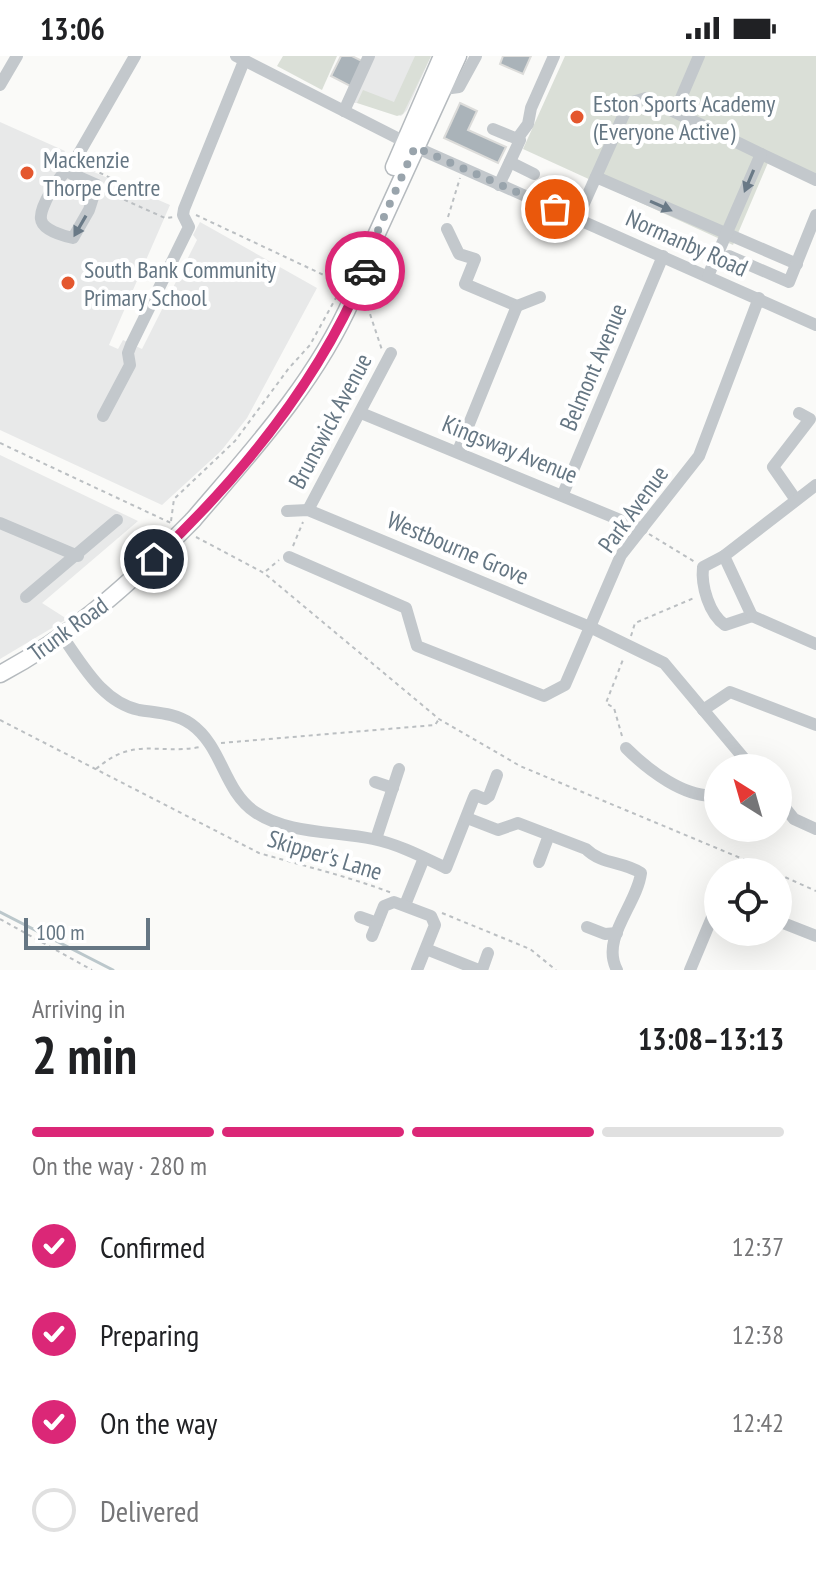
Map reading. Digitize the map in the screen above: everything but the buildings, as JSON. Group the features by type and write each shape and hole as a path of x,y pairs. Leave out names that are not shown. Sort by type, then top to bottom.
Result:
{"main road":[{"path":"438,84 445,56"},
{"name":"Trunk Road","path":"0,674 95,612 183,529 288,406 341,326 350,286 364,273 368,253 410,145 438,84 458,56"}],"street":[{"path":"0,85 17,56"},
{"path":"72,165 72,174 97,185 89,210 73,238 47,228 41,218 61,174 72,165 135,56"},
{"path":"344,111 369,56"},
{"path":"438,84 459,87 476,56"},
{"path":"517,139 528,124 531,108 554,56"},
{"path":"675,112 699,56"},
{"path":"103,416 130,365 128,353 131,345 189,227 183,212 240,58"},
{"name":"Normanby Road","path":"240,58 410,145 816,325"},
{"path":"577,219 629,103 646,98 816,180"},
{"path":"493,129 520,140 499,185"},
{"path":"708,276 761,154"},
{"path":"510,162 534,174"},
{"path":"596,177 797,264"},
{"path":"729,256 789,282 816,215"},
{"path":"447,229 459,254 475,259 465,284 517,306 540,297"},
{"name":"Belmont Avenue","path":"563,494 663,256"},
{"name":"Park Avenue","path":"289,557 406,608 417,646 544,696 565,685 621,555 699,456 759,298"},
{"path":"458,451 517,306"},
{"name":"Brunswick Avenue","path":"308,510 391,353"},
{"name":"Kingsway Avenue","path":"361,413 642,529"},
{"path":"796,500 773,467 810,419 799,413"},
{"path":"752,616 725,625 716,619 702,579 703,567 724,556 816,485"},
{"path":"287,511 308,510"},
{"name":"Westbourne Grove","path":"308,510 590,627 664,663 740,754"},
{"path":"26,597 117,520"},
{"path":"0,523 78,556"},
{"path":"724,556 752,616 816,644"},
{"path":"62,636 95,681 118,702 174,715 192,725 211,745 234,790 257,814 280,823 376,839 446,868 475,796 485,799 489,796 497,775"},
{"path":"703,710 730,692 816,725"},
{"path":"625,748 654,775 704,796"},
{"path":"376,839 399,769"},
{"path":"375,782 393,788"},
{"path":"792,816 816,829"},
{"path":"467,818 498,830 518,823 641,873 617,933 612,955 617,970"},
{"path":"539,862 549,835"},
{"path":"406,902 424,858"},
{"path":"372,936 384,906 394,902 406,902 431,916 435,925 417,970"},
{"path":"360,917 377,923"},
{"path":"587,927 605,934 617,933"},
{"path":"792,927 816,936"},
{"path":"690,970 704,936"},
{"path":"426,949 481,970 488,953"}],"path":[{"path":"72,165 113,179 107,192 165,218 183,212 195,215 363,293 382,350 387,348 391,353"},
{"path":"447,229 449,208 463,169"},
{"path":"171,523 174,499 235,441 310,345 350,286"},
{"path":"0,443 171,523 264,573 439,719 520,766 743,858"},
{"path":"264,573 279,559 289,557 308,510"},
{"path":"642,529 703,567"},
{"path":"96,770 110,757 124,751 187,749 396,731 435,725 439,719"},
{"name":"Skipper's Lane","path":"0,720 259,853 290,864 343,874 406,902"},
{"path":"792,880 816,891"},
{"path":"435,910 530,949 556,970"},
{"path":"0,919 92,970"}],"shaded area":[{"path":"283,56 337,56 322,90 277,66"},
{"path":"373,56 431,56 407,110 401,116 364,103 352,103"},
{"path":"415,56 431,56 403,114 397,116 357,103 363,90 394,102"},
{"path":"565,56 816,56 816,177 770,158 733,245 523,149"},
{"path":"0,122 65,151 64,159 170,205 109,345 118,349 123,340 142,349 197,240 193,235 200,222 317,288 247,418 221,451 162,505 0,430"},
{"path":"0,455 138,521 42,603 67,619 0,659"}],"waterway":[{"path":"0,912 113,970"}],"way so far":[{"path":"365,271 368,253 415,147 555,209"}],"place":[{"name":"Eston Sports Academy (Everyone Active)","path":"577,117"},
{"name":"Mackenzie Thorpe Centre","path":"27,173"},
{"name":"South Bank Community Primary School","path":"68,283"}],"route":[{"path":"154,559 193,520 274,425 341,326 365,271"}]}
